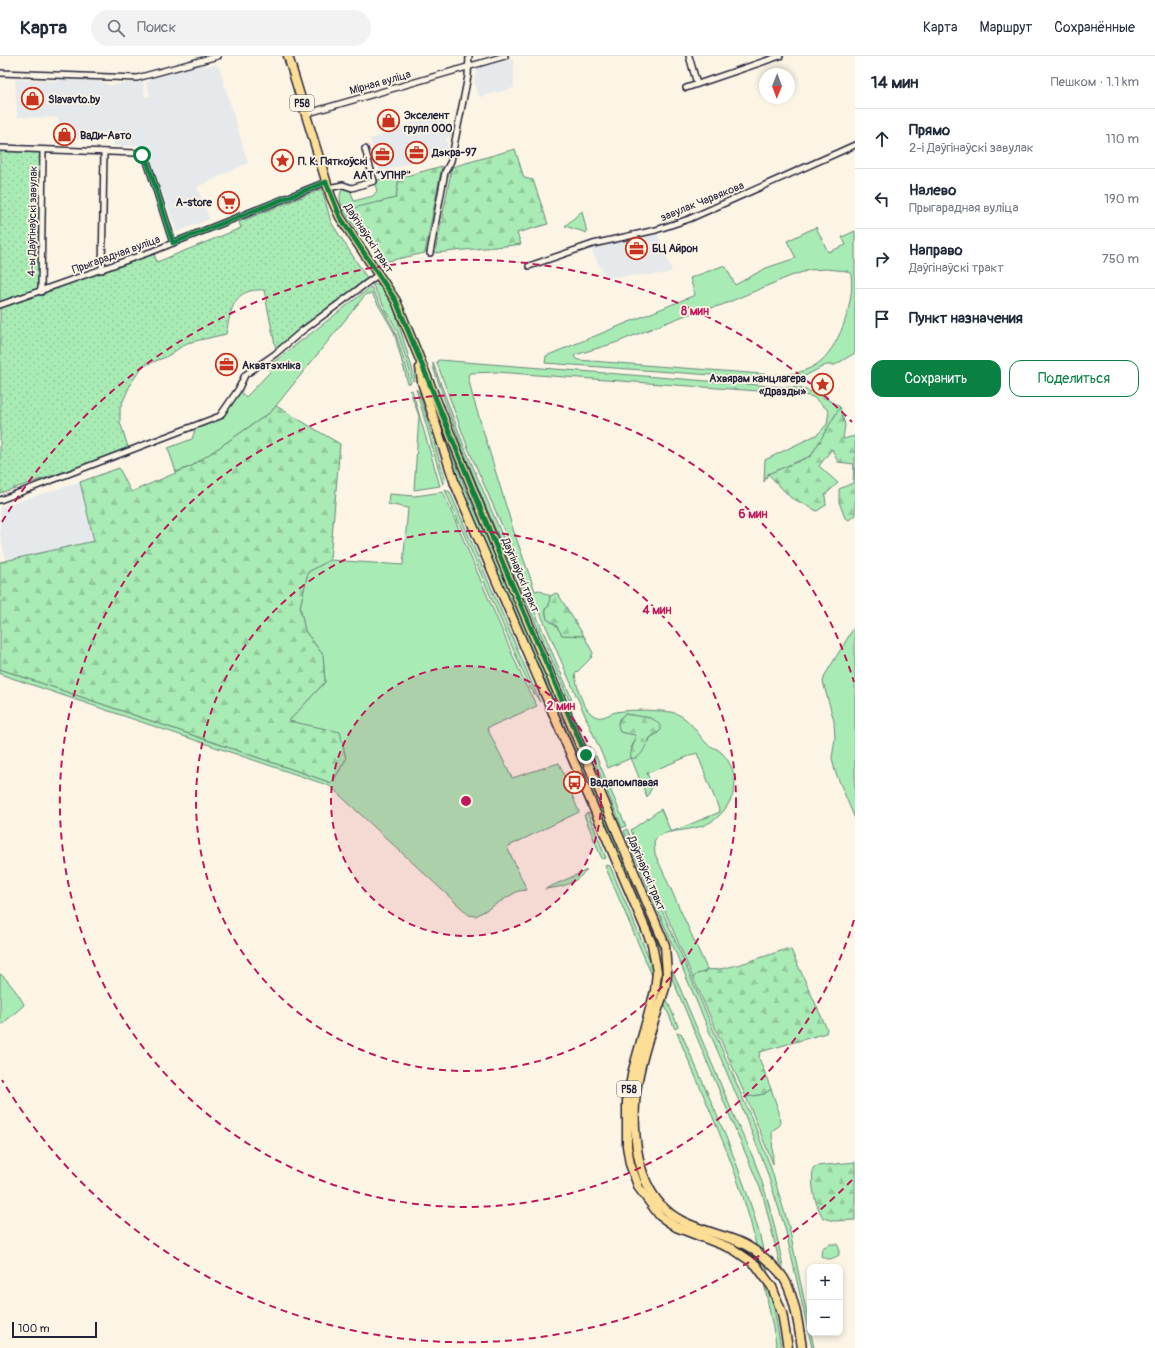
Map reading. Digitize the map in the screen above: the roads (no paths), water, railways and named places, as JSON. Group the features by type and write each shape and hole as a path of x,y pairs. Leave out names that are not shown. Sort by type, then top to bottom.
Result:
{"main road":[{"name":"Даўгінаўскі тракт","path":"288,56 327,185 340,217 396,301 504,566 665,945 667,975 665,988 640,1071 635,1101 638,1160 647,1186 664,1208 682,1221 738,1241 762,1256 781,1274 795,1306 802,1348"},
{"name":"Даўгінаўскі тракт","path":"419,360 422,382 455,484 638,908 652,944 657,972 655,991 633,1070 627,1101 627,1146 630,1164 638,1188 660,1216 676,1227 733,1249 756,1265 772,1287 782,1313 788,1348"},
{"path":"638,908 648,903"}],"street":[{"path":"0,73 137,78 218,56"},
{"path":"430,253 445,172 451,161 469,56"},
{"name":"Мірная вуліца","path":"306,114 506,56"},
{"path":"689,56 697,84"},
{"path":"686,88 780,56"},
{"name":"завулак Чарвякова","path":"529,266 593,244 656,230 689,219 855,145"},
{"path":"0,148 136,153 142,155 147,161 173,243"},
{"name":"Прыгарадная вуліца","path":"0,305 102,270 327,185 343,185 352,188 374,181 365,149"},
{"name":"4-ы Даўгінаўскі завулак","path":"41,292 43,150"},
{"path":"102,270 104,152"},
{"path":"1,499 220,416 238,390 245,375 276,354 302,331 379,274"}],"place":[{"name":"Slavavto.by","path":"33,99"},
{"name":"Экселент групп ООО","path":"389,121"},
{"name":"ВаДи-Авто","path":"65,135"},
{"name":"Дэкра-97","path":"416,152"},
{"name":"ААТ “УПНР”","path":"382,155"},
{"name":"П. К. Пяткоўскі","path":"282,161"},
{"name":"А-store","path":"228,202"},
{"name":"БЦ Айрон","path":"636,248"},
{"name":"Акватэхніка","path":"226,365"},
{"name":"Ахвярам канцлагера «Дразды»","path":"822,384"},
{"name":"Вадапомпавая","path":"575,782"}]}
